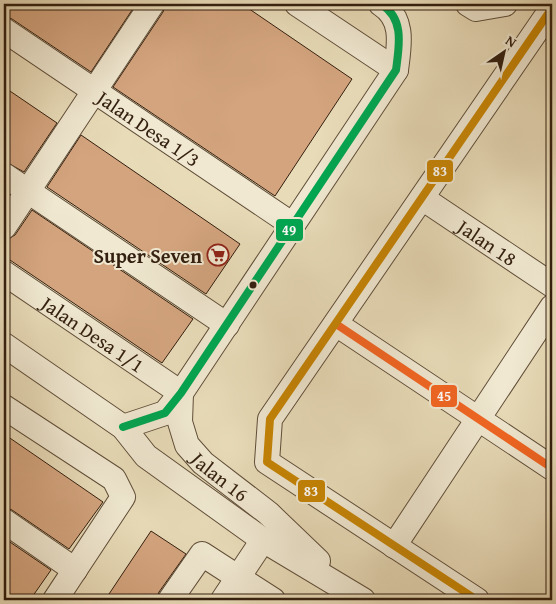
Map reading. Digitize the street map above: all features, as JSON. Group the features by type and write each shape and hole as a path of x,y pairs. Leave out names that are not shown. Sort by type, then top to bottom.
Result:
{"street":[{"path":"4,227 152,4"},
{"path":"297,4 396,70"},
{"path":"123,427 165,413 181,393 396,70 400,32 388,8 382,4"},
{"path":"468,4 476,9 505,4"},
{"path":"477,600 267,462 270,419 552,8"},
{"name":"Jalan Desa 1/3","path":"4,30 293,225"},
{"path":"4,175 227,325"},
{"name":"Jalan 18","path":"422,198 550,279"},
{"name":"Jalan Desa 1/1","path":"4,273 181,393"},
{"path":"394,546 552,307"},
{"path":"336,324 552,468"},
{"name":"Jalan 16","path":"4,345 123,427 146,456 263,540 354,594"},
{"name":"Jalan 16","path":"181,393 180,422 187,445 202,463 268,513 354,594"},
{"path":"4,407 114,479 123,497 55,600"},
{"path":"4,521 75,570"},
{"path":"223,600 263,540"},
{"path":"170,600 202,554 273,600"}],"building":[{"path":"4,4 136,4 91,72 12,19 4,16"},
{"path":"166,4 242,4 352,79 275,196 113,87 163,12"},
{"path":"4,87 57,123 24,172 4,161"},
{"path":"81,135 240,244 206,294 47,187"},
{"path":"32,210 193,319 162,363 4,256 4,241 15,235"},
{"path":"4,434 103,502 69,549 12,510 4,507"},
{"path":"151,531 186,554 159,592 156,600 105,600"},
{"path":"4,538 51,570 30,600 4,600"}],"transit line":[{"name":"49","path":"123,427 165,413 181,393 396,70 399,43 397,25 389,10 381,4"},
{"name":"83","path":"477,600 267,462 270,419 552,8"},
{"name":"45","path":"336,324 552,468"}],"place":[{"name":"Super Seven","path":"218,255"}]}
